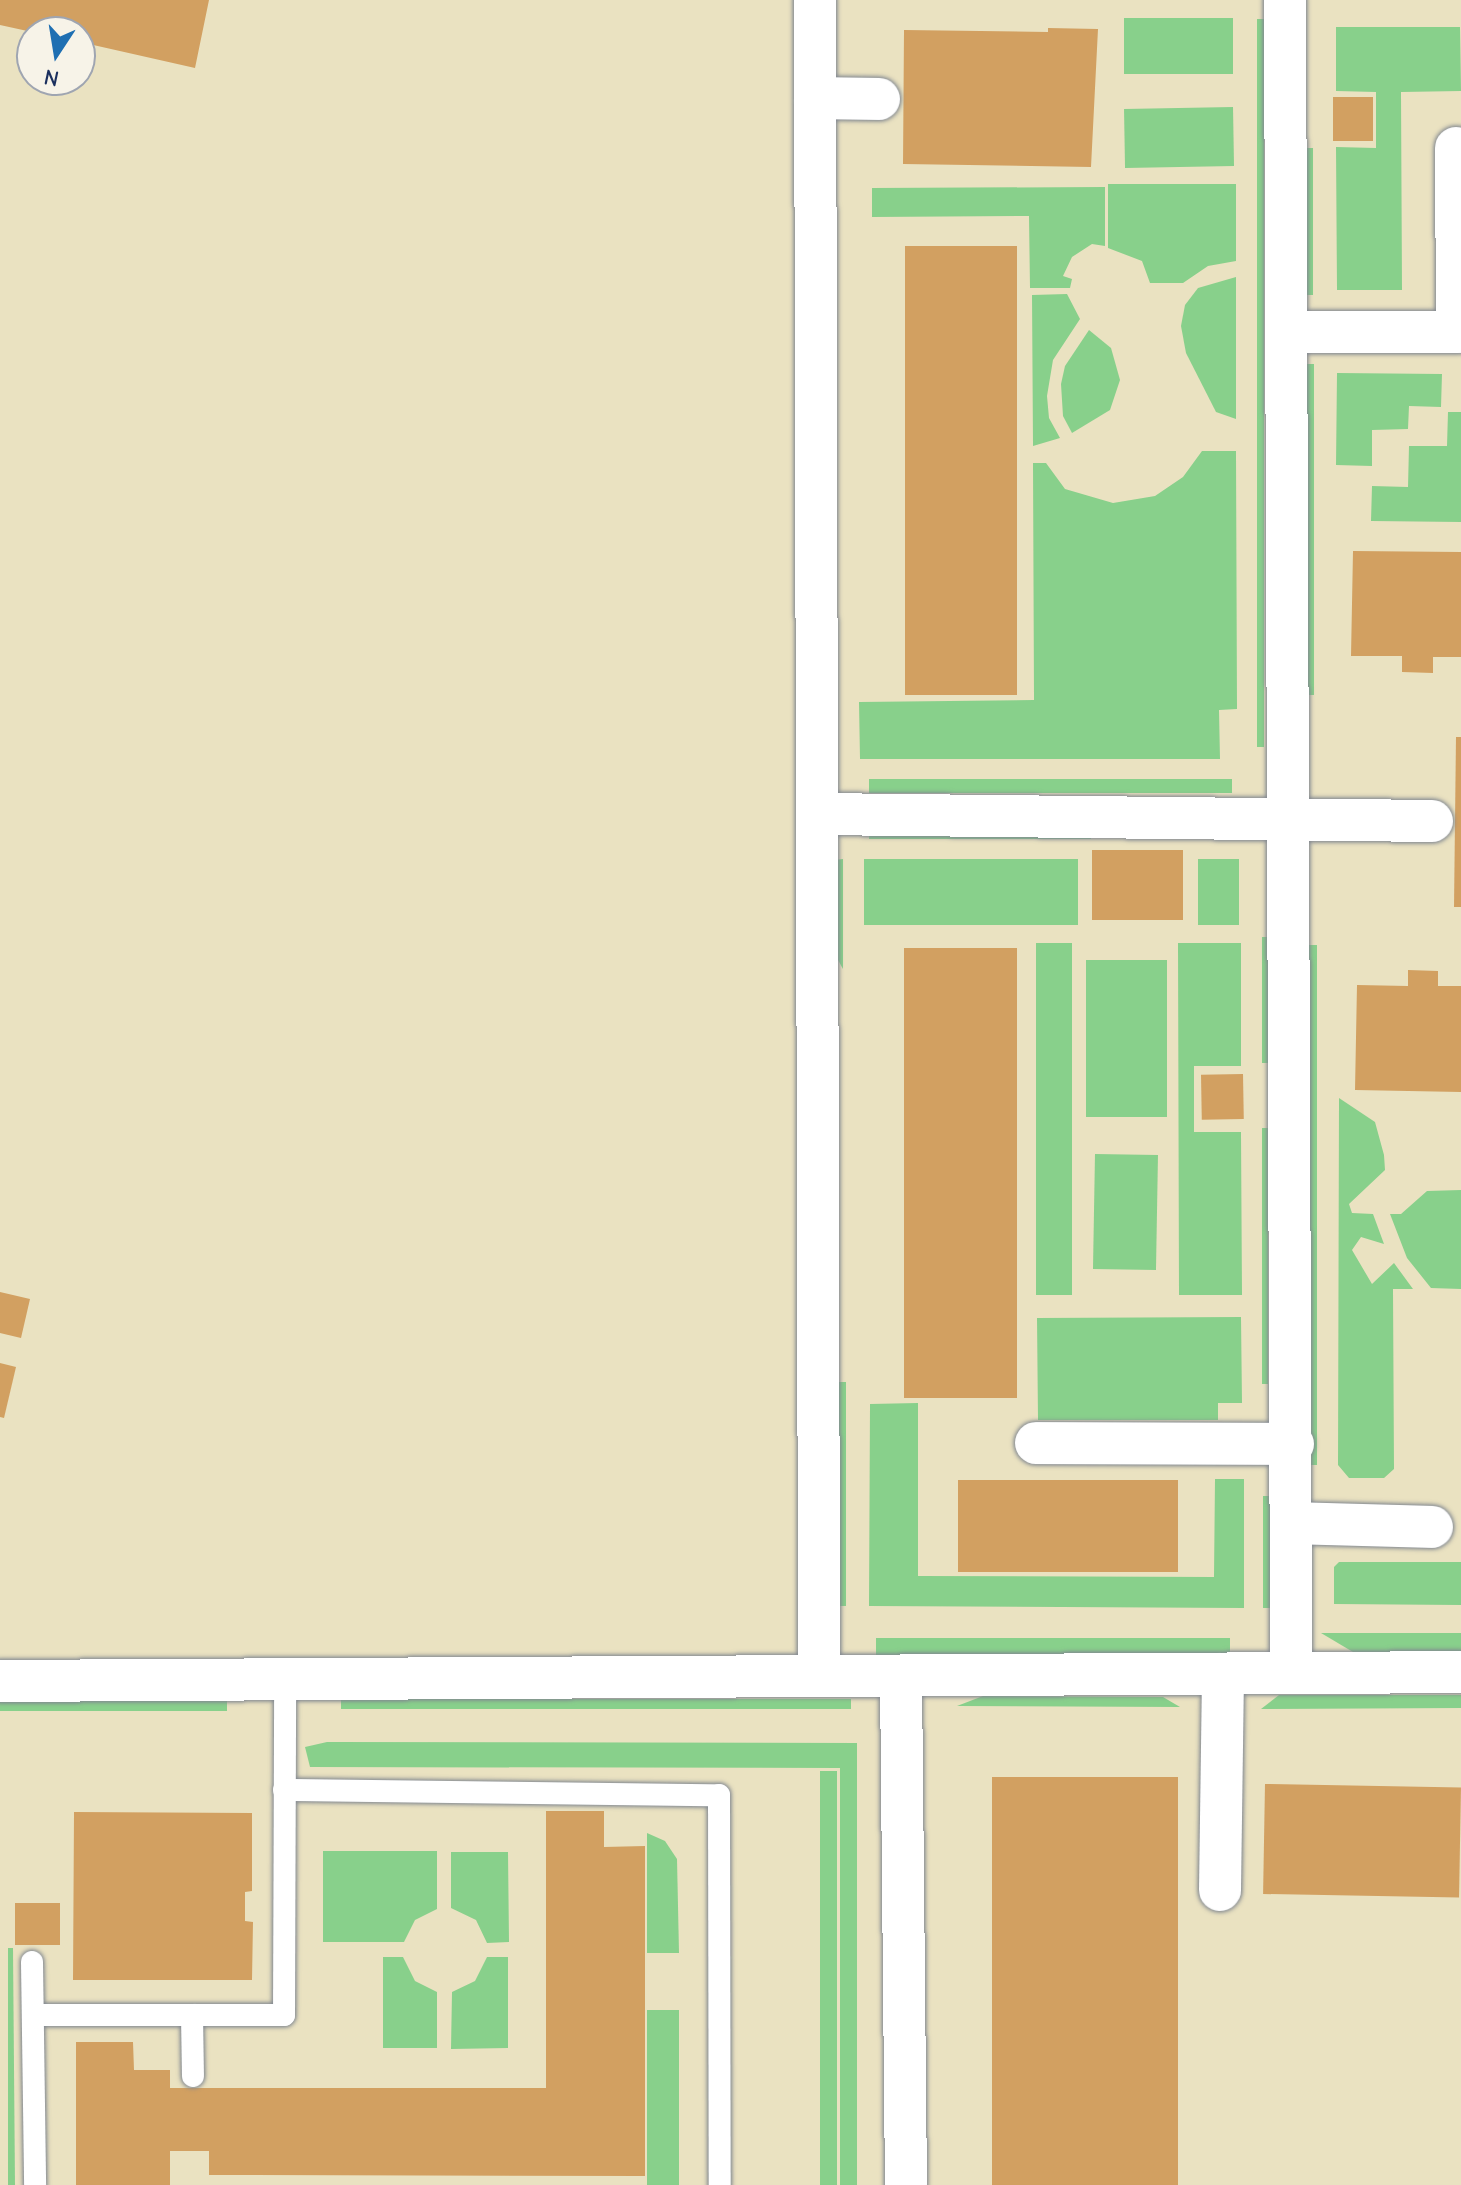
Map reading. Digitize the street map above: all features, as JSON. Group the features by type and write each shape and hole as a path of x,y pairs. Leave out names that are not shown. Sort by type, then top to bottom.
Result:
{"street":[{"path":"815,0 819,1675"},
{"path":"1285,0 1290,332 1291,1673"},
{"path":"815,98 879,99"},
{"path":"1290,332 1457,332 1456,148"},
{"path":"817,814 1432,821"},
{"path":"1036,1443 1293,1444"},
{"path":"1293,1523 1432,1527"},
{"path":"0,1681 1461,1672"},
{"path":"1220,1890 1223,1674"},
{"path":"901,1676 906,2185"}],"lane":[{"path":"33,2015 284,2015 285,1679"},
{"path":"284,1790 719,1795 720,2185"},
{"path":"32,1962 35,2185"},
{"path":"192,2015 193,2076"}],"green space":[{"path":"1124,18 1233,18 1233,74 1124,74"},
{"path":"1257,19 1264,19 1264,747 1257,747"},
{"path":"1336,27 1460,27 1461,91 1401,92 1402,290 1337,290 1336,147 1376,148 1376,92 1336,91"},
{"path":"1233,107 1234,166 1125,168 1124,109"},
{"path":"1304,148 1313,148 1313,295 1304,295"},
{"path":"1108,184 1236,184 1236,261 1208,266 1183,283 1150,283 1142,261 1108,248"},
{"path":"1105,187 1105,246 1092,244 1072,257 1063,276 1072,279 1070,288 1030,288 1029,216 872,217 872,188"},
{"path":"1236,277 1236,419 1216,412 1186,353 1181,326 1185,305 1198,288"},
{"path":"1067,294 1080,319 1053,360 1047,396 1049,418 1060,438 1033,446 1032,295"},
{"path":"1089,330 1111,348 1120,380 1110,410 1072,433 1063,416 1061,384 1065,366"},
{"path":"1305,364 1314,364 1314,695 1305,695"},
{"path":"1337,373 1442,374 1441,407 1409,406 1408,429 1372,430 1372,466 1336,465"},
{"path":"1448,412 1461,412 1461,522 1371,521 1372,486 1408,487 1409,446 1447,446"},
{"path":"1202,451 1236,451 1237,709 1219,710 1220,759 860,759 859,702 1034,700 1033,463 1046,463 1065,489 1113,503 1155,496 1183,477"},
{"path":"869,779 1232,779 1232,793 869,793"},
{"path":"869,830 1091,830 1091,839 869,839"},
{"path":"843,859 843,969 838,960 834,860"},
{"path":"864,859 1078,859 1078,925 864,925"},
{"path":"1198,859 1239,859 1239,925 1198,925"},
{"path":"1262,937 1268,937 1268,1063 1262,1063"},
{"path":"1036,943 1072,943 1072,1295 1036,1295"},
{"path":"1178,943 1241,943 1241,1066 1194,1066 1194,1132 1241,1132 1242,1295 1179,1295"},
{"path":"1309,945 1317,945 1317,1465 1309,1465"},
{"path":"1086,960 1167,960 1167,1117 1086,1117"},
{"path":"1339,1098 1375,1122 1384,1155 1385,1170 1349,1204 1352,1213 1373,1214 1384,1244 1361,1237 1352,1250 1372,1284 1394,1263 1413,1289 1393,1289 1394,1469 1384,1478 1349,1478 1338,1465"},
{"path":"1262,1128 1268,1128 1268,1384 1262,1384"},
{"path":"1095,1154 1158,1155 1156,1270 1093,1269"},
{"path":"1461,1190 1461,1289 1431,1288 1407,1258 1390,1214 1401,1214 1427,1191"},
{"path":"1241,1317 1242,1403 1218,1403 1218,1420 1038,1420 1037,1318"},
{"path":"838,1382 846,1382 846,1606 838,1606"},
{"path":"918,1403 918,1576 1214,1577 1215,1479 1244,1479 1244,1608 869,1606 870,1404"},
{"path":"1263,1496 1270,1496 1270,1608 1263,1608"},
{"path":"1339,1562 1461,1562 1461,1605 1334,1604 1334,1567"},
{"path":"1321,1633 1461,1633 1461,1652 1353,1652"},
{"path":"876,1638 1230,1638 1230,1655 876,1655"},
{"path":"1279,1695 1461,1695 1461,1708 1261,1709"},
{"path":"983,1696 1163,1697 1180,1707 957,1706"},
{"path":"341,1699 851,1699 851,1709 341,1709"},
{"path":"0,1701 227,1701 227,1711 0,1711"},
{"path":"327,1742 857,1743 857,2185 840,2185 840,1768 310,1767 305,1747"},
{"path":"820,1771 837,1771 837,2185 820,2185"},
{"path":"647,1833 665,1841 677,1859 679,1953 647,1953"},
{"path":"323,1851 437,1851 437,1909 415,1920 404,1942 323,1942"},
{"path":"451,1852 508,1852 509,1942 487,1943 476,1920 451,1908"},
{"path":"8,1948 13,1948 15,2185 8,2185"},
{"path":"383,1957 403,1957 415,1981 437,1992 437,2048 383,2048"},
{"path":"487,1957 508,1957 508,2048 451,2049 452,1992 475,1981"},
{"path":"647,2010 679,2010 679,2185 647,2185"}],"building":[{"path":"0,0 209,0 195,68 96,46 96,16 16,16 16,28 0,25"},
{"path":"1048,28 1098,29 1091,167 903,164 904,30 1048,32"},
{"path":"1333,97 1373,97 1373,141 1333,141"},
{"path":"905,246 1017,246 1017,695 905,695"},
{"path":"1353,551 1461,552 1461,657 1433,657 1433,673 1402,672 1402,656 1351,656"},
{"path":"1456,737 1461,737 1461,907 1454,907"},
{"path":"1092,850 1183,850 1183,920 1092,920"},
{"path":"904,948 1017,948 1017,1398 904,1398"},
{"path":"1408,970 1438,971 1438,986 1461,986 1461,1092 1355,1090 1357,985 1408,986"},
{"path":"1243,1074 1244,1119 1202,1120 1201,1075"},
{"path":"0,1292 30,1299 21,1338 0,1333"},
{"path":"0,1363 16,1367 4,1418 0,1417"},
{"path":"958,1480 1178,1480 1178,1572 958,1572"},
{"path":"992,1777 1178,1777 1178,2185 992,2185"},
{"path":"1265,1784 1461,1787 1459,1897 1263,1894"},
{"path":"546,1811 604,1811 604,1847 645,1846 645,2176 209,2175 209,2151 170,2151 170,2185 76,2185 76,2042 133,2042 134,2070 170,2070 170,2088 546,2088"},
{"path":"74,1812 252,1813 252,1891 245,1892 245,1921 253,1922 252,1980 73,1980"},
{"path":"15,1903 60,1903 60,1945 15,1945"}]}
